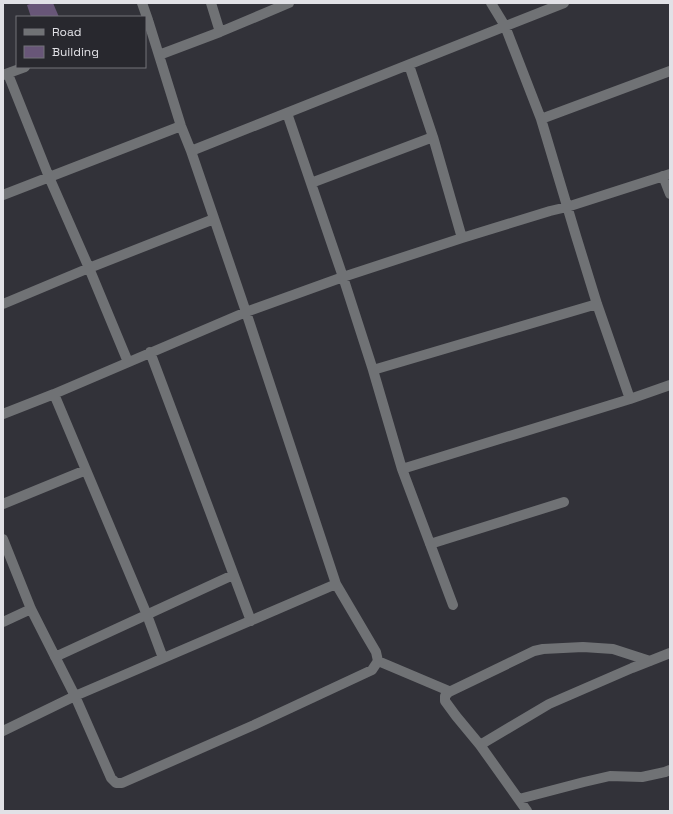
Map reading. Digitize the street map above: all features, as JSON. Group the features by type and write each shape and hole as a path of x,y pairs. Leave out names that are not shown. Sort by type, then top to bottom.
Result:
{"street":[{"path":"142,3 146,16"},
{"path":"211,3 220,32"},
{"path":"159,54 220,32 289,3"},
{"path":"491,3 505,26 541,119 597,304 630,399"},
{"path":"191,151 564,3"},
{"path":"3,539 31,609 75,696 111,778 116,783 122,783 254,725 372,670 378,661 376,652 336,584 246,312 181,126 159,54 147,21"},
{"path":"409,65 433,138 462,238"},
{"path":"22,68 6,74 128,362"},
{"path":"541,119 670,71"},
{"path":"287,113 343,277 373,370 402,469 453,605"},
{"path":"3,195 181,126"},
{"path":"311,183 433,138"},
{"path":"3,414 54,394 246,312 343,277 462,238 567,207 667,175 670,194"},
{"path":"3,304 89,268 214,219"},
{"path":"373,370 597,304"},
{"path":"150,352 251,621"},
{"path":"402,469 630,399 669,389"},
{"path":"54,394 147,615 163,658"},
{"path":"3,504 86,470"},
{"path":"430,544 564,502"},
{"path":"55,657 233,575"},
{"path":"3,731 75,696 336,584"},
{"path":"3,622 31,609"},
{"path":"527,811 480,745 456,716 446,701 445,696 449,692 534,651 543,649 583,647 613,649 650,661"},
{"path":"480,745 549,704 670,653"},
{"path":"378,661 449,692"},
{"path":"519,799 610,776 642,777 670,770"}],"building":[{"path":"33,3 53,3 59,16 31,16 27,5"}]}
